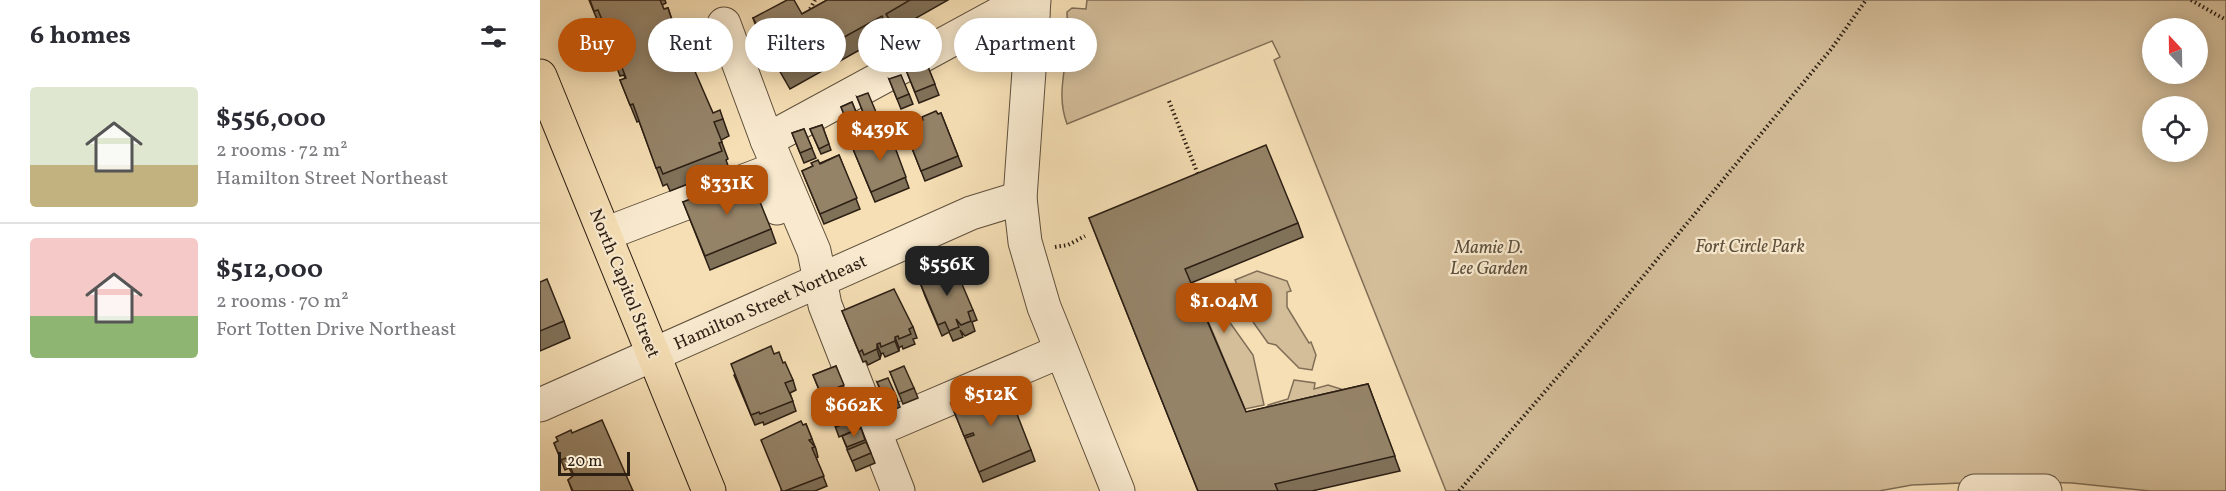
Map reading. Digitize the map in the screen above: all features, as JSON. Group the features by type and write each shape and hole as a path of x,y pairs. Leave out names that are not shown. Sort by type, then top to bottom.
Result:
{"main road":[{"name":"North Capitol Street","path":"540,76 709,491"}],"street":[{"path":"767,140 997,15 1034,8 1020,198 1031,269 1061,351 1118,491"},
{"path":"733,48 767,140 814,251 813,282"},
{"path":"605,234 765,173 825,305 876,430 898,491"},
{"name":"Hamilton Street Northeast","path":"540,405 971,213 1020,198"},
{"path":"876,430 1061,351"},
{"path":"1975,491 2045,491"}],"path":[{"path":"800,14 806,16 814,0"},
{"path":"1460,491 1612,314 1832,48 1866,0"},
{"path":"2191,0 2226,20"},
{"path":"1169,101 1200,180"},
{"path":"1055,247 1068,245 1084,236"}],"green space":[{"name":"Fort Circle Park","path":"1087,0 2226,0 2226,491 2150,491 2072,483 2013,481 1912,485 1879,491 1446,491 1274,60 1280,57 1272,41 1067,124 1062,103 1064,72 1097,72 1097,18 1067,18 1067,12 1072,8 1086,9"},
{"path":"1257,271 1287,281 1291,291 1287,292 1287,307 1309,343 1311,342 1316,355 1312,370 1299,368 1276,345 1268,343 1241,305 1242,297 1235,280"},
{"path":"1221,310 1253,355 1264,405 1245,409 1206,316"},
{"path":"1294,380 1315,383 1314,389 1328,385 1347,391 1269,411 1268,405 1288,399"}],"building":[{"path":"590,0 660,0 664,9 668,8 671,18 648,18 648,72 695,72 713,113 720,110 723,119 714,122 722,142 719,143 722,151 663,174 660,167 656,168 633,104 630,105 620,80 626,78 624,72 636,72 636,18 601,18 598,10 594,11"},
{"path":"787,0 794,0 802,14 827,0 910,0 886,14 888,18 882,16 858,18 858,29 846,36 846,18 753,18"},
{"path":"907,72 930,72 935,84 915,92"},
{"path":"901,75 909,94 897,99 889,79"},
{"path":"868,93 876,112 865,117 857,97"},
{"path":"852,102 860,122 849,126 841,107"},
{"path":"936,111 938,114 941,113 958,156 921,171 904,128 923,120 922,117"},
{"path":"822,125 829,144 819,149 810,129"},
{"path":"804,129 812,148 800,153 792,133"},
{"path":"878,134 879,138 890,134 906,177 871,192 853,149 873,140 872,137"},
{"path":"1266,145 1298,223 1185,269 1246,412 1368,384 1395,456 1275,484 1278,491 1198,491 1089,218"},
{"path":"839,155 857,198 820,214 802,171 813,166 811,163 818,160 820,164"},
{"path":"749,175 771,229 705,256 683,202"},
{"path":"950,263 954,271 956,270 973,310 968,312 971,321 961,325 956,319 959,327 949,331 945,322 938,325 919,276"},
{"path":"547,279 564,321 540,331 540,282"},
{"path":"894,289 913,327 909,329 911,334 899,339 898,336 895,337 895,341 881,347 880,343 877,344 877,349 864,355 862,350 859,352 842,311"},
{"path":"771,346 774,354 779,352 793,380 785,383 793,401 760,414 759,412 751,415 731,364"},
{"path":"836,366 844,385 821,394 813,375"},
{"path":"904,366 914,388 899,394 890,372"},
{"path":"888,378 896,396 886,401 877,382"},
{"path":"1004,381 1031,450 979,472 965,438 974,435 973,433 964,436 951,404"},
{"path":"852,407 857,418 836,427 831,415"},
{"path":"602,420 633,491 573,491 568,480 574,475 566,458 561,460 554,443 558,441 556,437"},
{"path":"801,421 803,425 806,424 812,439 809,440 815,447 812,448 824,476 782,491 761,440"},
{"path":"861,428 865,440 847,447 842,436"},
{"path":"866,442 871,453 852,461 847,450"}],"park label":[{"name":"Mamie D. Lee Garden","path":"1489,257"}]}
